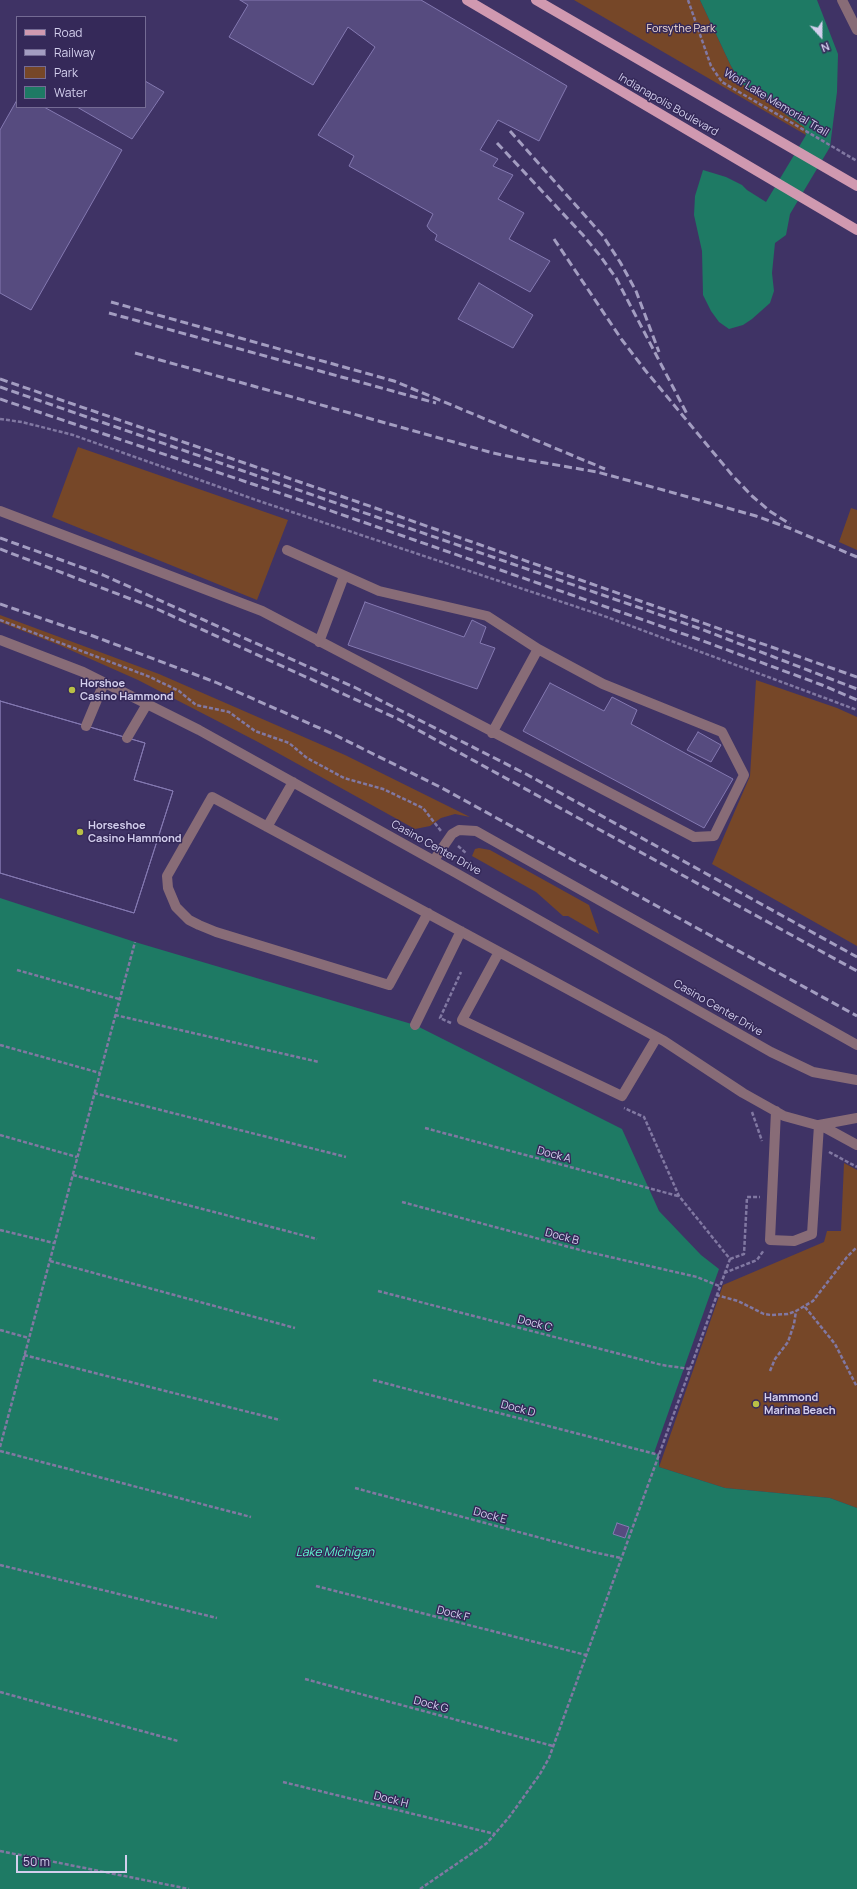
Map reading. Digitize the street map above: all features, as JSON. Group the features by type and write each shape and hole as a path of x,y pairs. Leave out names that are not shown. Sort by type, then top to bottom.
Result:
{"main road":[{"name":"Indianapolis Boulevard","path":"467,0 857,230"},
{"path":"536,0 857,186"}],"street":[{"path":"842,0 857,30"},
{"path":"0,511 262,611 492,733 694,837 714,836 744,775 722,732 602,684 538,649 487,616 379,591 286,550"},
{"path":"319,642 344,576"},
{"name":"Casino Center Drive","path":"0,640 76,670 199,730 434,860 771,1052 813,1072 857,1080"},
{"path":"492,733 538,649"},
{"path":"86,726 104,683"},
{"path":"127,738 147,704"},
{"path":"267,827 293,782"},
{"path":"428,913 389,985 216,932 199,925 181,913 171,898 167,876 212,797 428,913 499,952 657,1036 743,1093 784,1116 819,1125 857,1145"},
{"path":"434,860 452,834 459,830 476,831 857,1045"},
{"path":"415,1025 461,931"},
{"path":"499,952 462,1020 622,1096 657,1036"},
{"path":"776,1111 770,1240 794,1241 812,1234 819,1125"},
{"path":"819,1125 857,1118"}],"path":[{"name":"Wolf Lake Memorial Trail","path":"688,0 711,66 717,77 722,82 857,161"},
{"path":"0,419 22,422 73,435 259,501 604,616 857,710"},
{"path":"0,620 150,677 179,691 196,705 230,712 255,731 289,743 307,758 344,778 383,789 423,808 434,824"},
{"path":"0,1447 2,1434 135,942"},
{"path":"17,970 119,999"},
{"path":"454,1025 440,1018 461,972"},
{"path":"115,1015 319,1062"},
{"path":"0,1045 100,1073"},
{"path":"94,1093 346,1157"},
{"path":"625,1109 629,1102"},
{"path":"618,1105 644,1117 679,1196 730,1259"},
{"path":"750,1108 763,1143"},
{"name":"Dock A","path":"425,1128 679,1196"},
{"path":"0,1135 77,1157"},
{"path":"818,1146 857,1167"},
{"path":"72,1175 317,1239"},
{"path":"420,1889 476,1852 496,1834 540,1774 553,1746 622,1558 719,1286 730,1259 744,1254 747,1196 762,1197"},
{"name":"Dock B","path":"402,1202 600,1254 697,1277 719,1286"},
{"path":"0,1230 54,1243"},
{"path":"724,1274 757,1260 770,1240"},
{"path":"716,1295 738,1301 764,1314 788,1314 805,1307 823,1290 842,1263 857,1247"},
{"path":"50,1261 295,1328"},
{"name":"Dock C","path":"378,1291 662,1365 690,1369"},
{"path":"805,1307 835,1344 857,1387"},
{"path":"770,1371 775,1359 790,1337 796,1311"},
{"path":"0,1330 29,1338"},
{"path":"24,1355 280,1420"},
{"name":"Dock D","path":"373,1380 659,1455"},
{"path":"0,1452 251,1517"},
{"name":"Dock E","path":"355,1488 593,1552 622,1558"},
{"path":"0,1565 217,1618"},
{"name":"Dock F","path":"316,1586 586,1655"},
{"name":"Dock G","path":"305,1679 553,1746"},
{"path":"0,1692 178,1741"},
{"name":"Dock H","path":"283,1782 496,1834"},
{"path":"0,1851 190,1889"}],"green space":[{"name":"Forsythe Park","path":"574,0 700,0 731,66 742,84 781,107 785,114 805,127 806,135"},
{"path":"78,447 288,520 257,600 52,517"},
{"path":"851,508 857,510 857,550 839,542"},
{"path":"0,615 159,674 345,755 470,817 455,814 441,818 430,826 415,829 258,742 138,680 59,645 0,622"},
{"path":"756,680 837,708 857,717 857,946 712,864 750,776"},
{"path":"479,848 490,850 589,905 599,934 568,916 563,916 536,892 472,856 475,849"},
{"path":"844,1163 857,1170 857,1508 830,1498 725,1488 659,1467 723,1285 824,1242 827,1231 841,1231"}],"water":[{"path":"700,0 817,0 838,54 837,92 830,147 790,214 786,235 775,243 772,273 774,291 770,303 743,325 729,329 719,322 711,311 703,295 702,251 694,215 695,196 703,170 726,177 742,185 766,202 806,135 804,127 785,114 781,107 742,84 731,66"},
{"name":"Lake Michigan","path":"0,898 135,942 415,1025 622,1129 659,1211 701,1255 719,1269 654,1453 659,1455 659,1467 725,1488 830,1498 857,1508 857,1889 0,1889"}],"building":[{"path":"240,0 421,0 567,86 539,141 498,120 480,150 498,159 493,166 513,175 498,199 524,213 509,239 550,261 530,292 435,240 437,235 427,226 433,214 349,166 354,156 318,135 375,47 348,27 313,85 229,37 248,5"},
{"path":"146,82 164,92 132,139 79,108 146,108"},
{"path":"16,102 16,108 46,108 122,150 31,310 0,293 0,130"},
{"path":"479,283 533,315 513,348 458,319"},
{"path":"365,602 464,637 472,620 486,627 480,643 495,648 477,689 348,645"},
{"path":"550,683 604,711 612,697 637,710 631,724 733,779 704,828 523,731"},
{"name":"Horseshoe Casino Hammond","path":"0,701 145,743 134,780 173,791 134,913 0,873"},
{"name":"Horseshoe Casino Hammond","path":"0,701 145,743 134,780 173,791 134,913 0,873"},
{"path":"698,732 721,745 711,762 687,750"},
{"path":"617,1523 629,1527 625,1538 613,1534"}],"railway":[{"path":"510,131 603,236 620,262 636,291 659,352"},
{"path":"497,143 583,235 616,278 687,414"},
{"path":"554,239 622,340 645,370 732,475 752,496 771,512 790,524"},
{"path":"111,302 394,381 605,469"},
{"path":"109,313 436,403"},
{"path":"135,353 493,453 597,472 756,516 789,528 857,557"},
{"path":"0,379 358,502 857,677"},
{"path":"0,387 701,629 857,689"},
{"path":"0,399 297,499 695,638 822,685 857,700"},
{"path":"0,538 103,575 356,688 526,774 857,957"},
{"path":"0,549 157,609 398,719 857,971"},
{"path":"0,604 93,636 215,682 333,734 442,788 857,1016"}],"place":[{"name":"Horshoe Casino Hammond","path":"72,690"},
{"name":"Horseshoe Casino Hammond","path":"80,832"},
{"name":"Hammond Marina Beach","path":"756,1404"}]}
